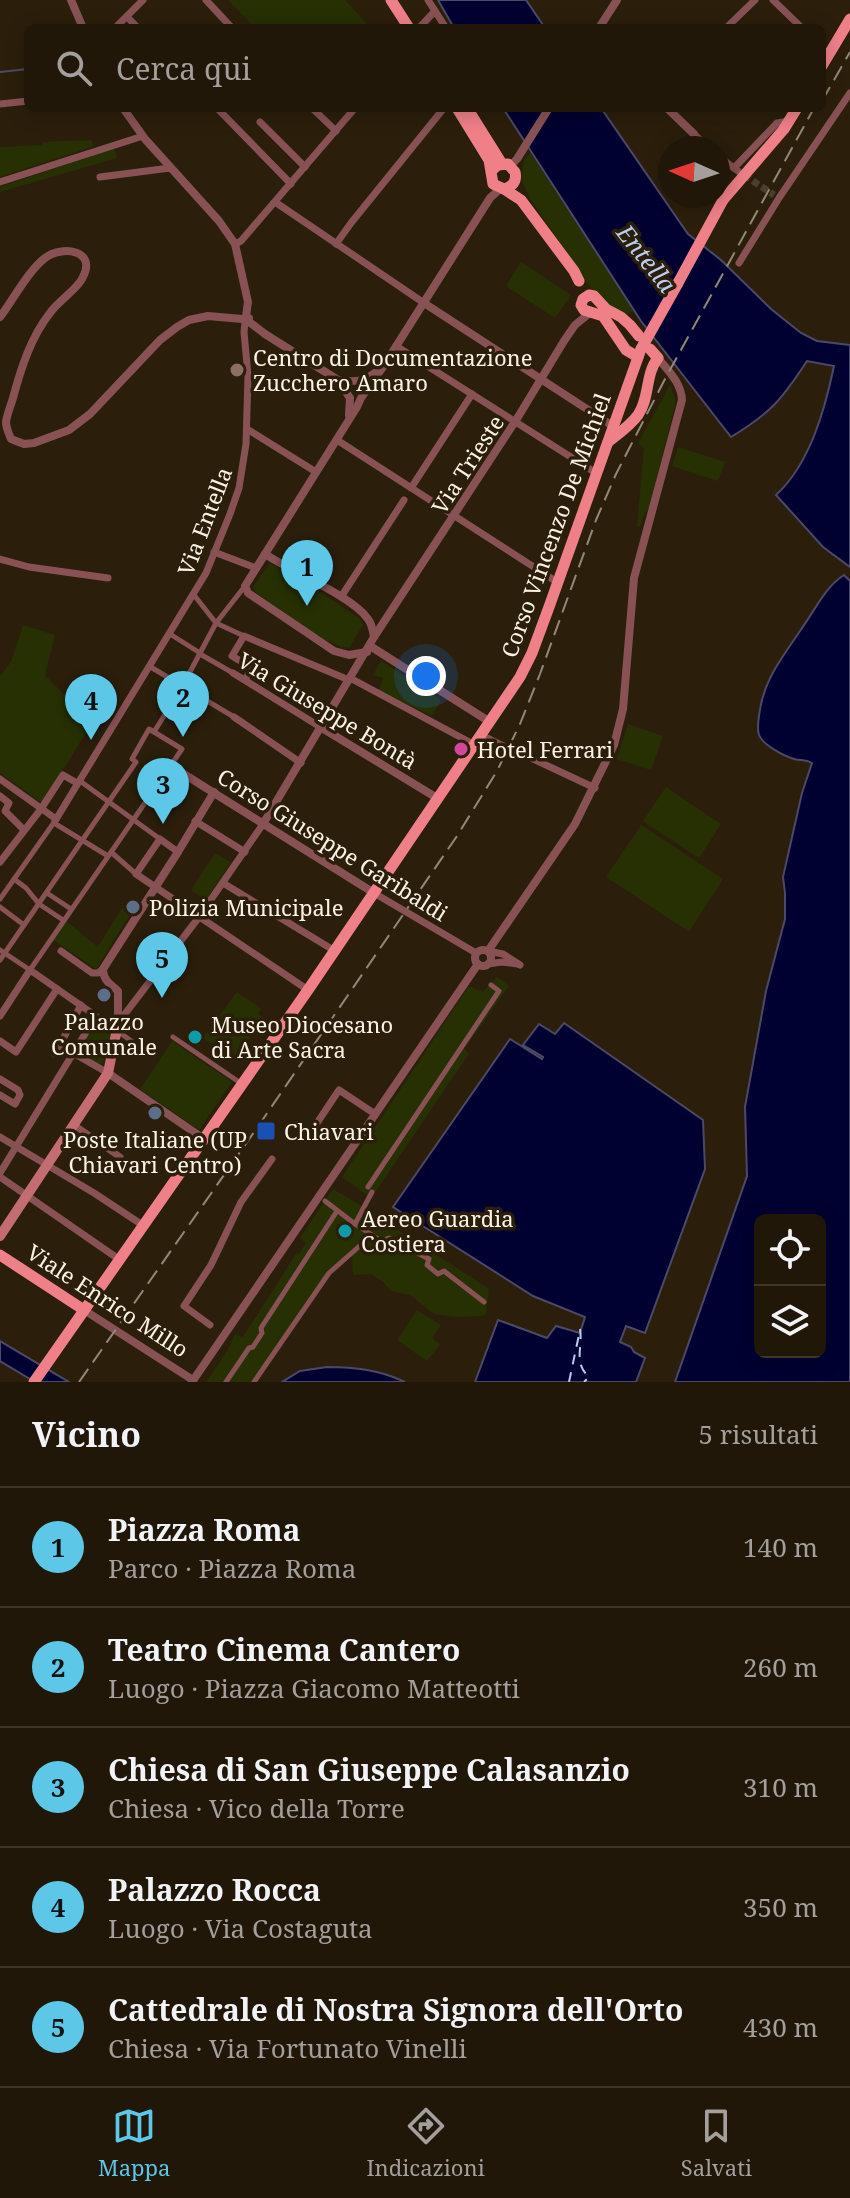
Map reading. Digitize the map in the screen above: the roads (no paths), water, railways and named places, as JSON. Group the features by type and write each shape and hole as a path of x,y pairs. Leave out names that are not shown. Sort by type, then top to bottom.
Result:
{"main road":[{"path":"391,0 406,24"},
{"path":"400,0 415,24"},
{"path":"826,50 850,19"},
{"path":"459,112 483,150 515,172 521,200 574,271 591,304 609,323 626,350 646,353 654,363 638,415 607,442"},
{"path":"470,112 505,165"},
{"name":"Corso Vincenzo De Michiel","path":"730,190 794,112"},
{"path":"505,165 491,175 499,187 521,200"},
{"path":"499,187 509,187 515,180"},
{"name":"Corso Vincenzo De Michiel","path":"34,1382 335,951 527,665 619,409 716,208"},
{"path":"591,304 621,317 639,336"},
{"path":"619,409 633,412 644,397"},
{"path":"0,1236 108,1073 118,1027"},
{"name":"Viale Enrico Millo","path":"0,1255 84,1310"}],"street":[{"path":"71,0 81,24"},
{"path":"119,24 143,0"},
{"path":"206,0 228,24"},
{"path":"428,0 443,24"},
{"path":"604,24 617,0"},
{"path":"730,24 755,0"},
{"path":"773,0 798,24"},
{"path":"422,24 435,11"},
{"path":"127,17 134,24"},
{"path":"739,263 777,197 850,93"},
{"path":"0,104 24,101"},
{"path":"126,112 235,244 241,241 352,112"},
{"path":"221,112 291,184"},
{"path":"316,112 336,131"},
{"path":"336,244 441,112"},
{"path":"505,165 546,112"},
{"path":"671,112 694,134"},
{"path":"260,122 305,167"},
{"path":"730,165 736,170 777,123 786,125"},
{"path":"0,182 143,136"},
{"path":"100,177 170,168"},
{"path":"154,732 216,623 245,586 363,396 499,187"},
{"path":"275,202 613,426"},
{"name":"Via Entella","path":"55,821 194,595 206,573 239,488 247,429 244,332 248,302 235,244"},
{"path":"0,317 45,259 62,251 79,253 86,268 83,279 52,309 31,343 6,423 4,432 11,439 24,444 69,430 90,414 160,340 189,320 208,316 246,319 351,388 356,399 363,396"},
{"name":"Via Trieste","path":"263,824 349,679 570,332 591,304"},
{"path":"396,346 596,473"},
{"path":"488,951 572,829 614,745 623,709 637,566 682,400 677,382 646,353"},
{"path":"351,388 383,367"},
{"path":"351,388 364,385 363,396"},
{"path":"347,423 351,388"},
{"path":"341,597 472,394"},
{"path":"247,429 316,472"},
{"path":"337,440 557,582"},
{"path":"214,552 256,568"},
{"path":"265,554 361,611 370,620 371,645"},
{"path":"0,559 29,567 108,578"},
{"path":"245,586 248,593 334,651 349,655 371,645"},
{"path":"194,595 216,623 349,679 478,740 503,746"},
{"name":"Via Giuseppe Bontà","path":"170,634 437,798"},
{"path":"244,636 232,656 252,668 245,680"},
{"path":"371,645 490,722"},
{"path":"149,666 234,717 301,763"},
{"path":"0,1016 30,970 48,942 182,749 149,729 132,759 136,762 2,954 30,970 96,1016 118,1027 147,1052"},
{"path":"531,758 595,788"},
{"name":"Corso Giuseppe Garibaldi","path":"171,766 476,953"},
{"path":"0,862 63,775 135,819 178,852"},
{"path":"0,779 82,841 110,854 155,888 308,990"},
{"path":"48,942 92,973 103,969 214,792"},
{"path":"0,796 9,803 5,811 24,830"},
{"path":"0,899 55,821"},
{"path":"195,821 245,852"},
{"path":"118,1027 263,824"},
{"path":"136,874 160,839"},
{"path":"14,879 39,904 63,920"},
{"path":"223,883 335,951"},
{"path":"47,893 71,909"},
{"path":"0,907 23,924"},
{"path":"483,949 488,951 503,954 520,965 502,962 483,966 478,964 476,953 483,949"},
{"path":"488,951 492,957 488,964"},
{"path":"193,1381 478,964"},
{"path":"103,969 106,981 118,991 118,1027"},
{"path":"357,1221 370,1192 499,991 491,985"},
{"path":"0,1041 16,1052 57,989"},
{"path":"55,1054 81,1005"},
{"path":"96,1016 0,1175 121,1261"},
{"path":"173,1037 242,1084"},
{"path":"73,1053 108,1073 204,1139"},
{"path":"0,1079 18,1090 20,1095 15,1104 0,1095"},
{"path":"307,1138 339,1090 375,1114"},
{"path":"74,1125 120,1157"},
{"path":"0,1137 144,1226"},
{"path":"210,1325 184,1306 211,1265 241,1202 272,1159"},
{"path":"325,1201 381,1241 389,1238 429,1259 427,1265 438,1274 444,1271 484,1302"},
{"path":"226,1382 249,1348 253,1347 262,1333 261,1328 337,1211"},
{"path":"254,1382 329,1273 372,1235"},
{"name":"Viale Enrico Millo","path":"84,1310 193,1381"}],"water":[{"path":"438,0 526,0 542,24 452,24"},
{"name":"Entella","path":"506,112 604,112 658,191 658,208 670,208 688,234 801,333 817,341 850,345 850,567 823,547 776,495 807,452 821,418 834,366 807,361 775,404 731,437 641,321"},
{"path":"844,575 850,581 850,1382 675,1382 747,1176 745,1107 766,991 785,919 783,877 812,763 785,755 761,739 758,728 761,703 769,680 831,586"},
{"path":"564,1023 703,1120 705,1169 645,1333 626,1326 620,1342 645,1358 636,1382 475,1382 498,1320 547,1338 556,1326 580,1333 585,1317 533,1296 393,1207 510,1039 542,1059 523,1045 539,1024 555,1034"},
{"path":"0,1341 69,1382 35,1382 0,1361"},
{"path":"327,1367 367,1370 405,1382 282,1382 300,1371"}],"waterway":[{"path":"0,72 24,69"}],"tunnel":[{"path":"744,175 774,195"},
{"path":"503,746 531,758"}],"railway":[{"path":"826,94 850,52"},
{"path":"79,1382 457,836 497,771 520,724 616,474 812,112"}],"place":[{"name":"Centro di Documentazione Zucchero Amaro","path":"237,370"},
{"name":"Piazza Roma","path":"307,606"},
{"name":"Teatro Cinema Cantero","path":"183,737"},
{"name":"Palazzo Rocca","path":"91,740"},
{"name":"Hotel Ferrari","path":"461,749"},
{"name":"Chiesa di San Giuseppe Calasanzio","path":"163,824"},
{"name":"Polizia Municipale","path":"133,907"},
{"name":"Palazzo Comunale","path":"104,995"},
{"name":"Cattedrale di Nostra Signora dell'Orto","path":"162,998"},
{"name":"Museo Diocesano di Arte Sacra","path":"195,1037"},
{"name":"Poste Italiane (UP Chiavari Centro)","path":"155,1113"},
{"name":"Chiavari","path":"266,1131"},
{"name":"Aereo Guardia Costiera","path":"345,1231"}]}
